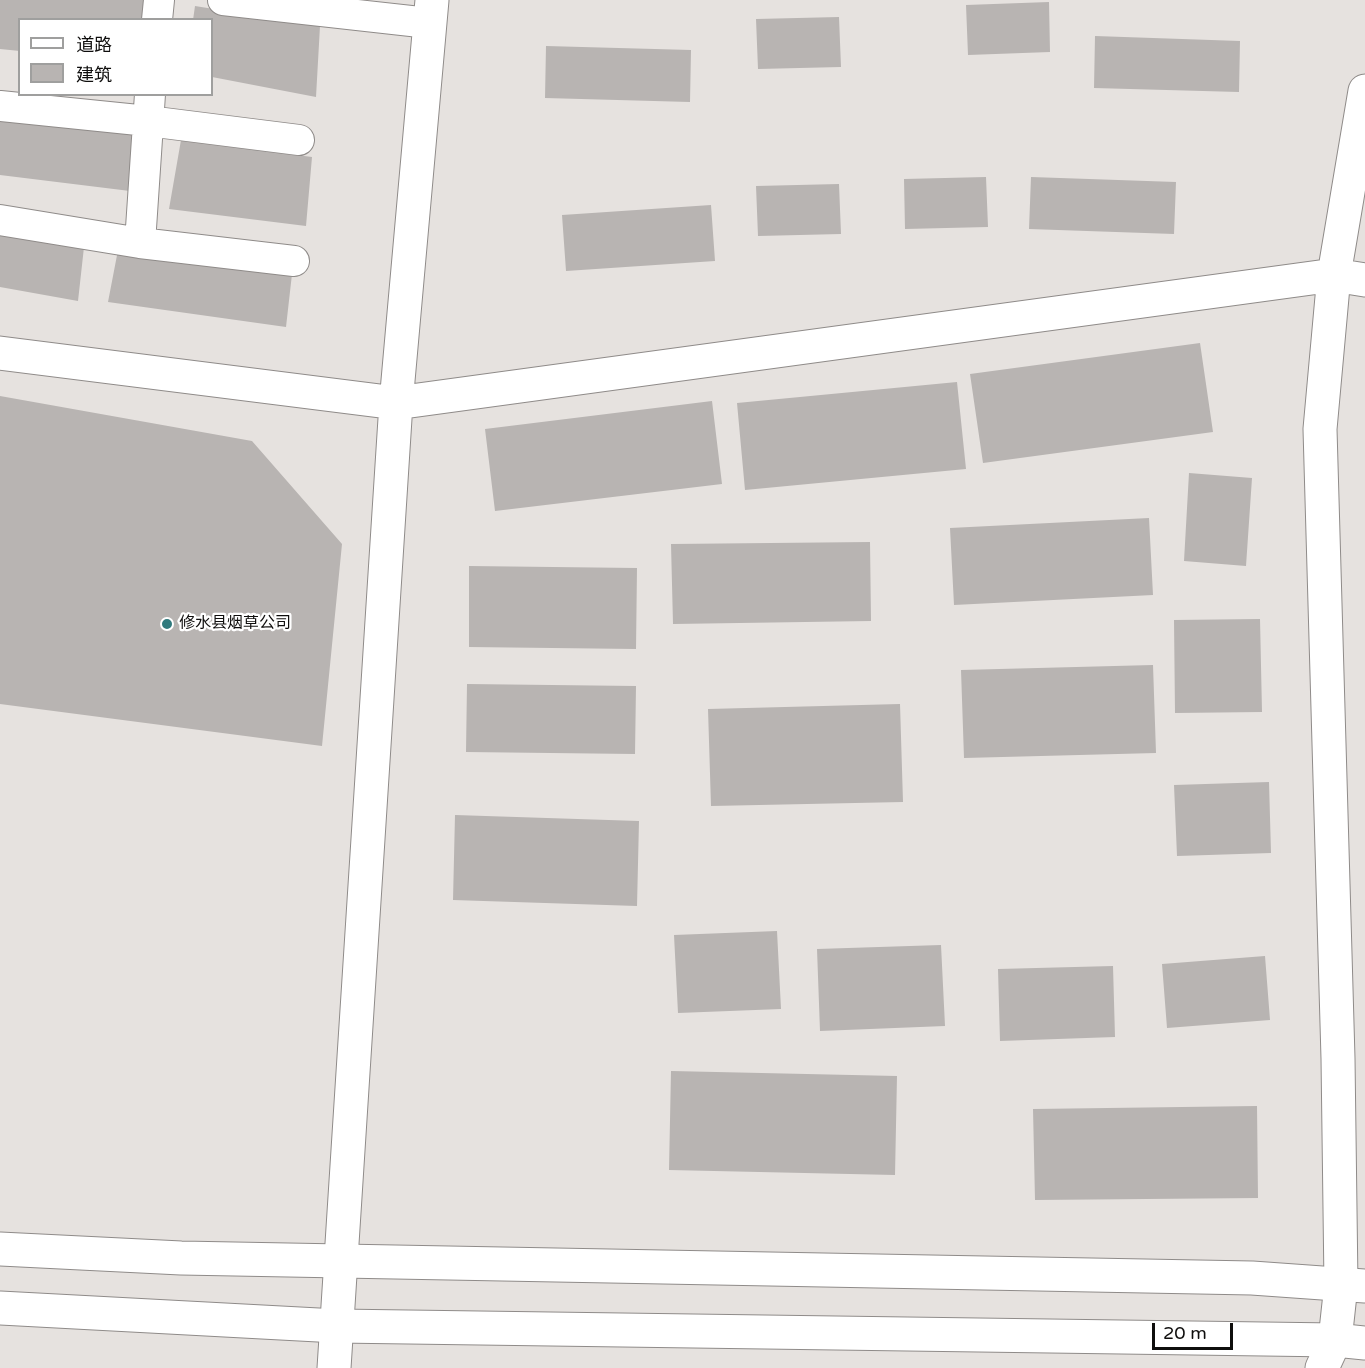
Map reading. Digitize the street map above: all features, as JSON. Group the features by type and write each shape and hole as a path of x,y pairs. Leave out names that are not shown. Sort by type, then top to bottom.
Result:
{"main road":[{"path":"334,1368 396,403 431,11"},
{"path":"0,1308 337,1326 1341,1351 1353,1286 1338,1058 1320,429 1350,277 1365,91"},
{"path":"0,353 396,403 1350,277"},
{"path":"0,1249 341,1261 1252,1278 1353,1286"}],"street":[{"path":"157,18 159,0"},
{"path":"223,0 431,11"},
{"path":"0,106 149,108 299,140"},
{"path":"140,243 149,108"},
{"path":"0,220 140,243 294,261"}],"building":[{"path":"0,0 146,0 144,18 18,18 18,51 0,49"},
{"path":"1049,2 1050,52 968,55 966,5"},
{"path":"195,6 320,26 316,97 213,77 213,18 193,18"},
{"path":"839,17 841,67 758,69 756,19"},
{"path":"1095,36 1240,41 1239,92 1094,88"},
{"path":"546,46 691,50 690,102 545,98"},
{"path":"0,114 136,133 130,191 0,175"},
{"path":"181,140 312,157 306,226 169,209"},
{"path":"986,177 988,227 905,229 904,179"},
{"path":"1031,177 1176,182 1174,234 1029,229"},
{"path":"839,184 841,234 758,236 756,186"},
{"path":"711,205 715,261 566,271 562,215"},
{"path":"0,233 84,247 78,301 0,287"},
{"path":"118,250 292,274 286,327 108,302"},
{"path":"1200,343 1213,432 983,463 970,374"},
{"path":"957,382 966,469 745,490 737,403"},
{"name":"修水县烟草公司","path":"0,396 252,441 342,544 322,746 0,704"},
{"path":"712,401 722,484 495,511 485,429"},
{"path":"1189,473 1252,478 1246,566 1184,561"},
{"path":"1149,518 1153,595 954,605 950,528"},
{"path":"870,542 871,621 673,624 671,544"},
{"path":"469,566 637,568 636,649 469,647"},
{"path":"1260,619 1262,712 1175,713 1174,620"},
{"path":"1153,665 1156,753 964,758 961,670"},
{"path":"467,684 636,686 635,754 466,752"},
{"path":"900,704 903,802 711,806 708,709"},
{"path":"1269,782 1271,853 1177,856 1174,785"},
{"path":"455,815 639,821 637,906 453,900"},
{"path":"777,931 781,1009 678,1013 674,935"},
{"path":"941,945 945,1026 820,1031 817,949"},
{"path":"1265,956 1270,1020 1167,1028 1162,964"},
{"path":"1113,966 1115,1037 1000,1041 998,969"},
{"path":"671,1071 897,1076 895,1175 669,1170"},
{"path":"1257,1106 1258,1198 1035,1200 1033,1109"}],"place":[{"name":"修水县烟草公司","path":"167,624"}]}
